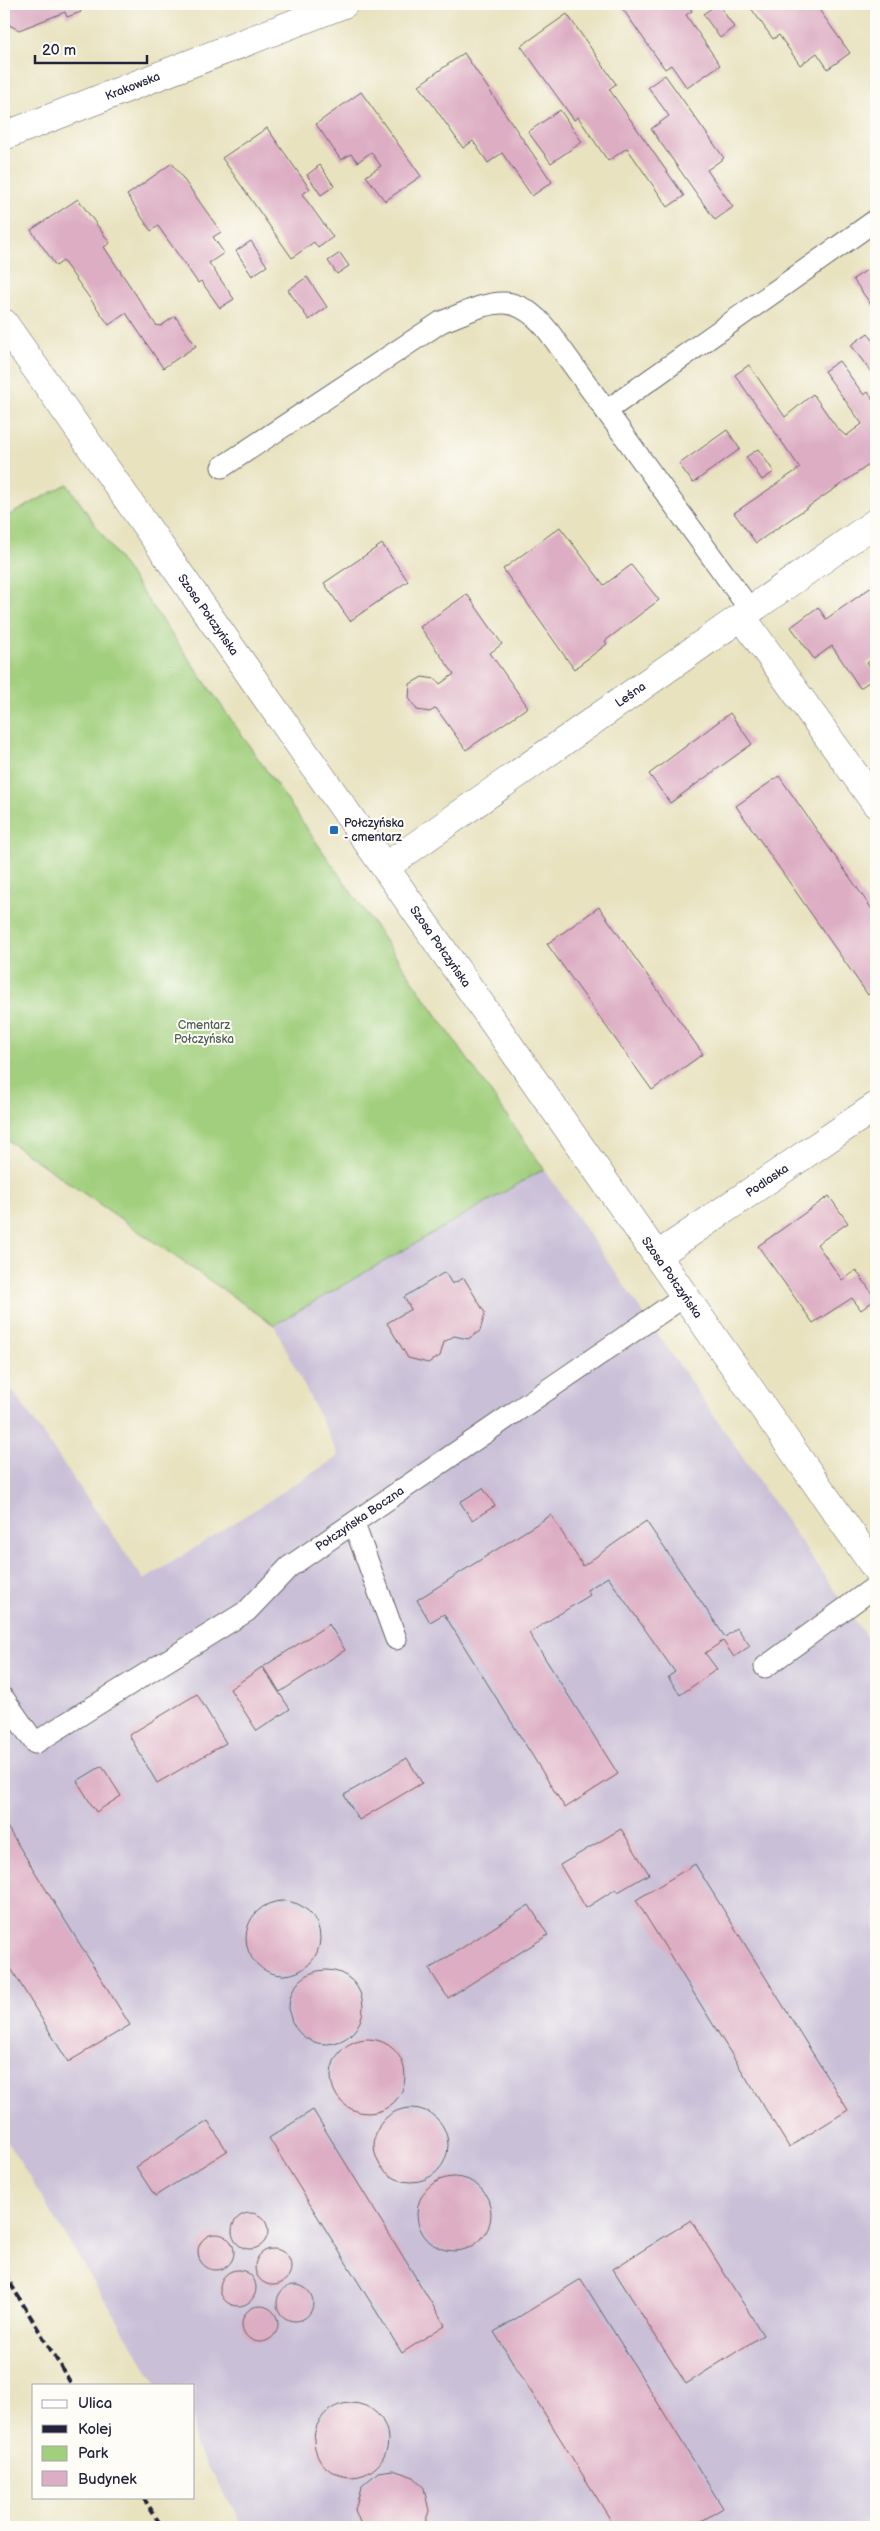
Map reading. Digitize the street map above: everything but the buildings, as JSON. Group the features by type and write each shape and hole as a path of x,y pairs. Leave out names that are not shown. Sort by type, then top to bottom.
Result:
{"main road":[{"name":"Krakowska","path":"4,136 344,4"},
{"name":"Szosa Połczyńska","path":"4,323 876,1569"},
{"name":"Leśna","path":"385,867 876,522"},
{"path":"747,614 876,804"},
{"name":"Podlaska","path":"658,1255 876,1106"}],"lane":[{"path":"606,412 876,220"},
{"path":"222,467 441,322 482,306 513,303 525,308 536,317 606,412 747,614"},
{"name":"Połczyńska Boczna","path":"4,1699 35,1743 247,1611 290,1568 686,1295"},
{"path":"354,1524 396,1639"},
{"path":"765,1667 876,1586"}],"shaded area":[{"path":"544,1169 876,1651 876,2527 245,2527 195,2446 195,2384 156,2384 4,2136 4,1378 144,1580 339,1456 274,1325"}],"green space":[{"name":"Cmentarz Połczyńska","path":"67,484 544,1169 274,1325 4,1138 4,518"}],"railway":[{"path":"4,2273 71,2384"},
{"path":"144,2498 162,2527"}],"place":[{"name":"Połczyńska - cmentarz","path":"334,830"}]}
